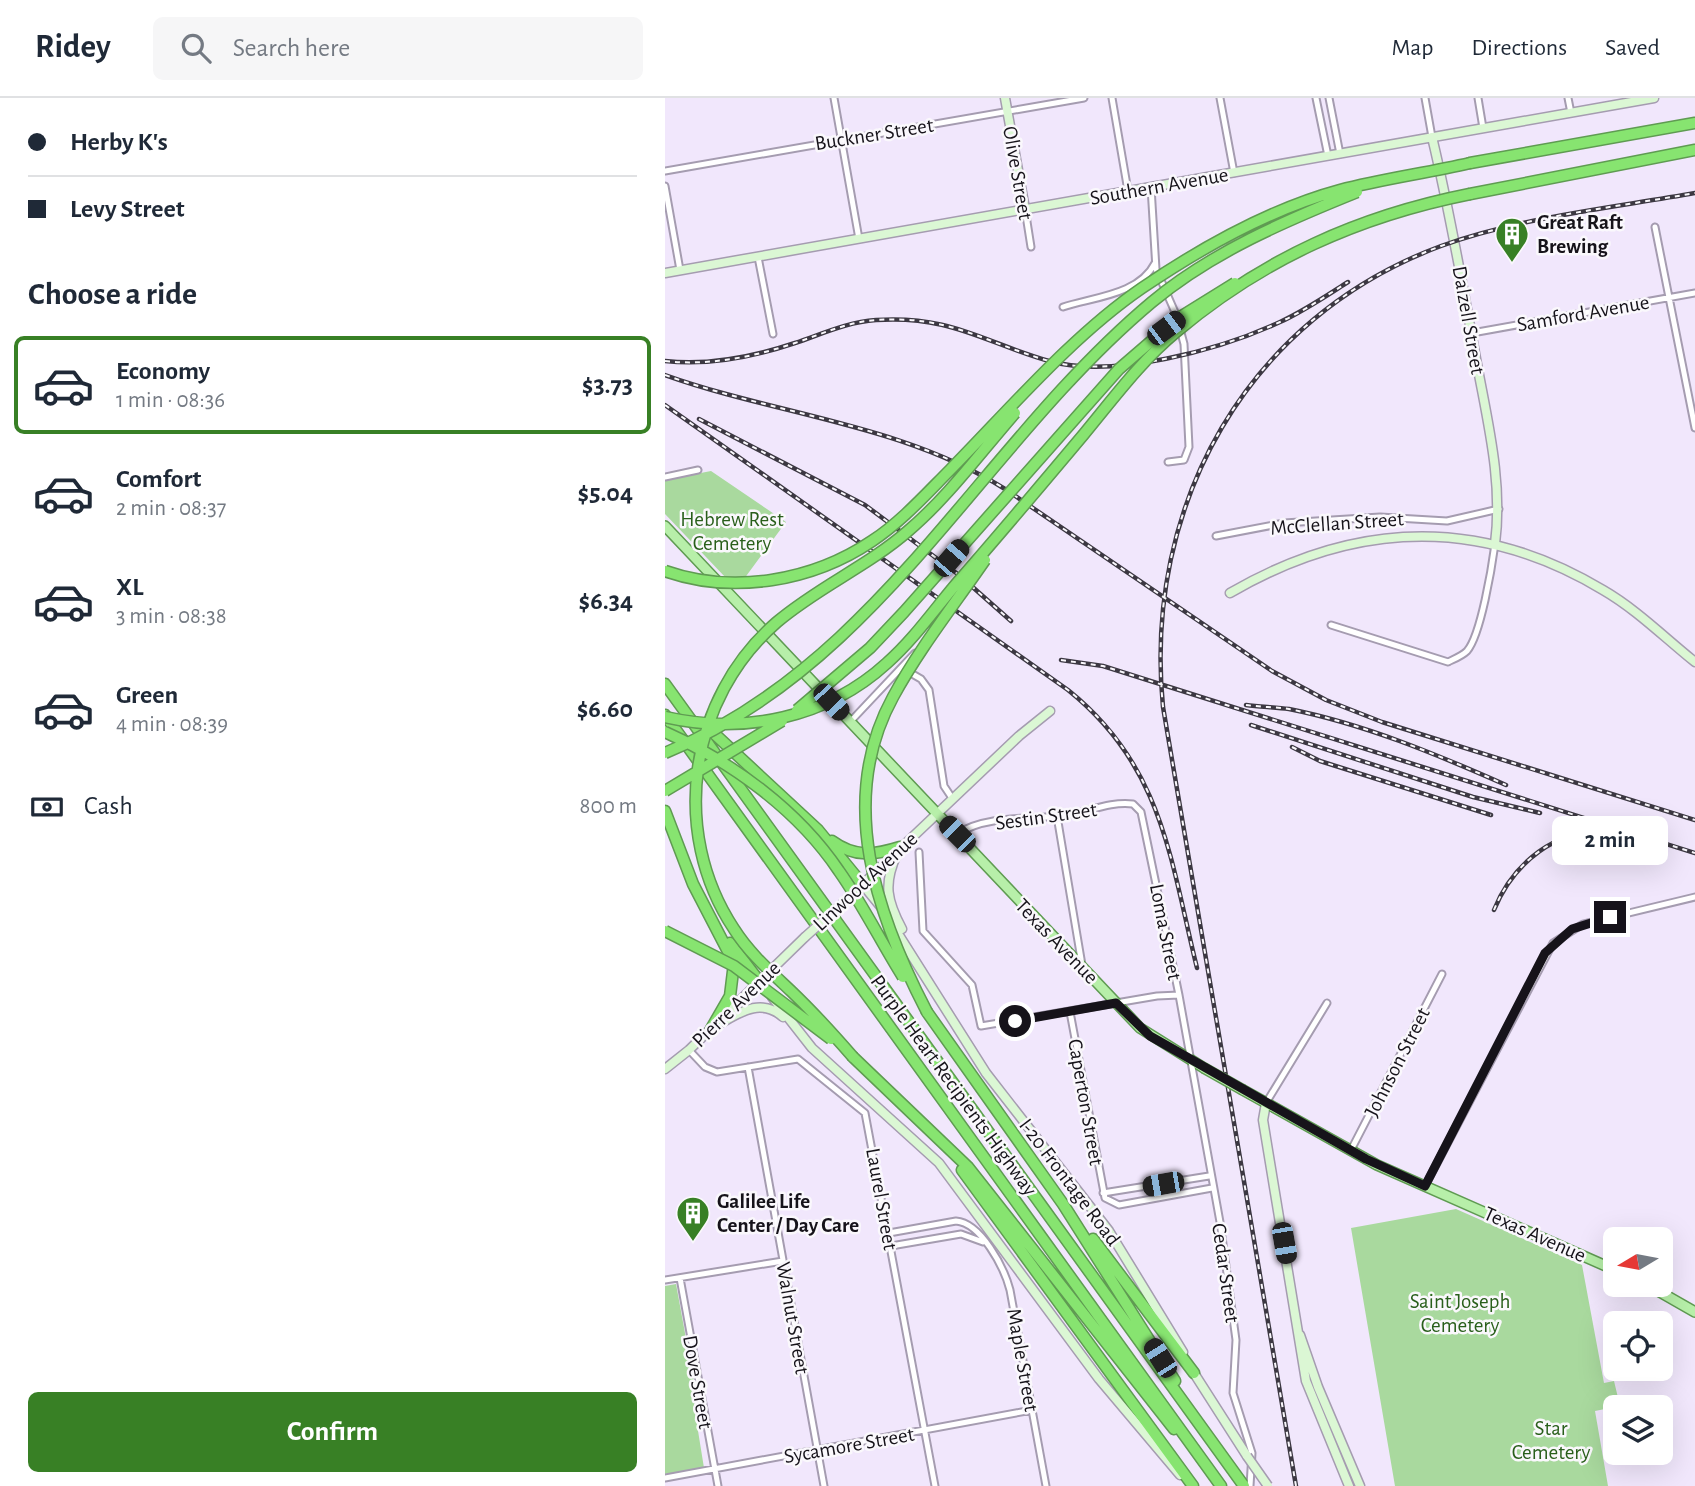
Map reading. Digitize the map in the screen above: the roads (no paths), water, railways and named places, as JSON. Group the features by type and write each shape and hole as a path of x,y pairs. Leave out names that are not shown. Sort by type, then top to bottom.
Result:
{"highway":[{"path":"665,571 715,581 762,582 818,568 859,550 911,509 1067,352 1139,290 1210,247 1284,211 1339,190 1469,163 1695,123"},
{"path":"665,791 764,733 829,685 904,612 1119,369 1194,307 1235,283 1341,230 1394,211 1695,150"},
{"path":"665,754 769,694 847,632 896,582 1076,376 1150,303 1231,249 1373,185"},
{"path":"665,716 716,725 758,723 806,711 874,675 905,646 1159,348 1176,332 1257,274"},
{"path":"1067,352 926,516 891,546 811,597 761,637 732,673 705,732 697,765 695,819 704,865 713,889 743,942 853,1056 961,1160 1002,1208 1096,1334 1221,1486"},
{"path":"1011,522 893,697 877,735 867,779 865,827 878,897 895,947 927,1012 952,1052 1063,1204 1194,1373"},
{"name":"Purple Heart Recipients Highway","path":"665,684 1244,1486"},
{"path":"677,701 818,830 863,884"},
{"name":"Purple Heart Recipients Highway","path":"665,716 1221,1486"},
{"path":"665,733 705,752 738,773 800,824 839,870 915,999 927,1012"},
{"path":"665,811 684,863 728,947 735,973 730,996 711,1029"},
{"path":"818,830 855,853 876,854 900,847"},
{"path":"714,923 759,981"},
{"path":"665,931 734,966 853,1056"},
{"path":"916,1116 968,1178 1191,1486"},
{"path":"1063,1204 1215,1447"}],"main road":[{"name":"Olive Street","path":"1005,98 1025,209"},
{"name":"Southern Avenue","path":"665,273 1654,98"},
{"name":"Dalzell Street","path":"1432,137 1453,229 1495,464 1499,509 1495,544"},
{"name":"Texas Avenue","path":"665,526 1145,1033 1351,1150 1425,1186 1603,1265"},
{"path":"1230,593 1291,561 1358,542 1437,536 1495,544 1545,559 1604,590 1695,662"},
{"name":"Linwood Avenue","path":"805,937 1019,736 1050,711"},
{"path":"900,847 888,874 887,900 921,966"},
{"name":"I-20 Frontage Road","path":"863,884 921,966 986,1073 1109,1231 1194,1373 1268,1486"},
{"name":"Pierre Avenue","path":"665,1069 689,1051 805,937"},
{"path":"759,981 806,1041"},
{"path":"711,1029 745,1009 762,1006 775,1011 939,1163 1092,1370 1191,1486"},
{"path":"1266,1103 1263,1120 1300,1335 1318,1387 1360,1486"},
{"path":"1669,1297 1695,1312"},
{"path":"1300,1335 1299,1348 1309,1393 1349,1486"}],"street":[{"path":"834,98 859,239"},
{"name":"Buckner Street","path":"665,171 1084,98"},
{"path":"1112,98 1128,191"},
{"path":"1220,98 1234,173"},
{"path":"1316,98 1328,156"},
{"path":"1329,98 1340,154"},
{"name":"Dalzell Street","path":"1425,98 1432,137"},
{"path":"1478,98 1483,128"},
{"path":"1568,98 1571,113"},
{"path":"665,186 680,270"},
{"path":"1151,187 1156,261 1160,281 1176,312 1184,344 1186,376 1189,447 1184,460 1168,462"},
{"name":"Olive Street","path":"1025,209 1031,247"},
{"path":"1655,227 1695,428"},
{"path":"758,257 773,334"},
{"path":"1063,307 1114,293 1145,276 1156,261"},
{"name":"Samford Avenue","path":"1472,333 1695,293"},
{"path":"1687,384 1695,382"},
{"path":"665,477 698,470"},
{"name":"McClellan Street","path":"1216,536 1296,522 1401,516 1454,520 1499,509"},
{"path":"1331,625 1448,662 1457,658 1470,646 1490,581 1495,544"},
{"path":"850,722 921,647"},
{"path":"902,668 921,679 929,690 944,786 952,798"},
{"name":"Sestin Street","path":"957,834 995,823 1057,816 1122,804 1136,806"},
{"name":"Loma Street","path":"1136,806 1145,825 1189,1059"},
{"path":"1057,816 1083,967"},
{"path":"919,852 923,931 972,985 981,1026 1179,995"},
{"path":"1425,1186 1553,943 1583,924 1695,897"},
{"name":"Johnson Street","path":"1351,1150 1442,974"},
{"path":"1266,1103 1275,1094 1327,1003"},
{"name":"Caperton Street","path":"1070,1012 1103,1193"},
{"name":"Laurel Street","path":"689,1051 713,1071 797,1059 865,1114 935,1486"},
{"name":"Cedar Street","path":"1189,1059 1209,1176 1220,1222 1235,1333 1233,1393 1252,1453 1250,1486"},
{"name":"Walnut Street","path":"748,1067 824,1486"},
{"path":"1209,1176 1103,1193 1109,1202 1119,1205 1212,1188"},
{"name":"Maple Street","path":"889,1233 960,1221 973,1226 1006,1274 1046,1486"},
{"path":"891,1246 961,1234 983,1242"},
{"path":"665,1280 783,1261"},
{"name":"Dove Street","path":"680,1278 717,1486"},
{"name":"Sycamore Street","path":"665,1478 925,1432 1032,1410"}],"railway":[{"path":"1296,1486 1163,707 1161,632 1171,560 1191,491 1222,428 1263,370 1313,320 1373,278 1441,246 1472,236 1567,214 1695,193"},
{"path":"665,361 731,359 779,348 855,323 902,320 965,331 1026,354 1075,366 1134,364 1197,351 1255,332 1298,313 1348,282"},
{"path":"665,375 751,401 882,435 965,467 1005,489 1272,671 1326,700 1382,722 1695,820"},
{"path":"665,405 1068,690 1100,719 1124,750 1158,817 1179,889 1197,968"},
{"path":"699,419 865,505 959,575 1011,621"},
{"path":"1061,660 1103,666 1695,853"},
{"path":"1246,705 1289,709 1372,731 1506,785"},
{"path":"1251,725 1473,797 1540,813"},
{"path":"1292,747 1320,761 1491,815"},
{"path":"1494,910 1513,877 1539,851 1572,835 1610,831"}],"place":[{"name":"Great Raft Brewing","path":"1512,264"},
{"name":"Galilee Life Center / Day Care","path":"693,1243"}],"park label":[{"name":"Hebrew Rest Cemetery","path":"732,531"},
{"name":"Saint Joseph Cemetery","path":"1460,1313"},
{"name":"Star Cemetery","path":"1551,1440"}]}
